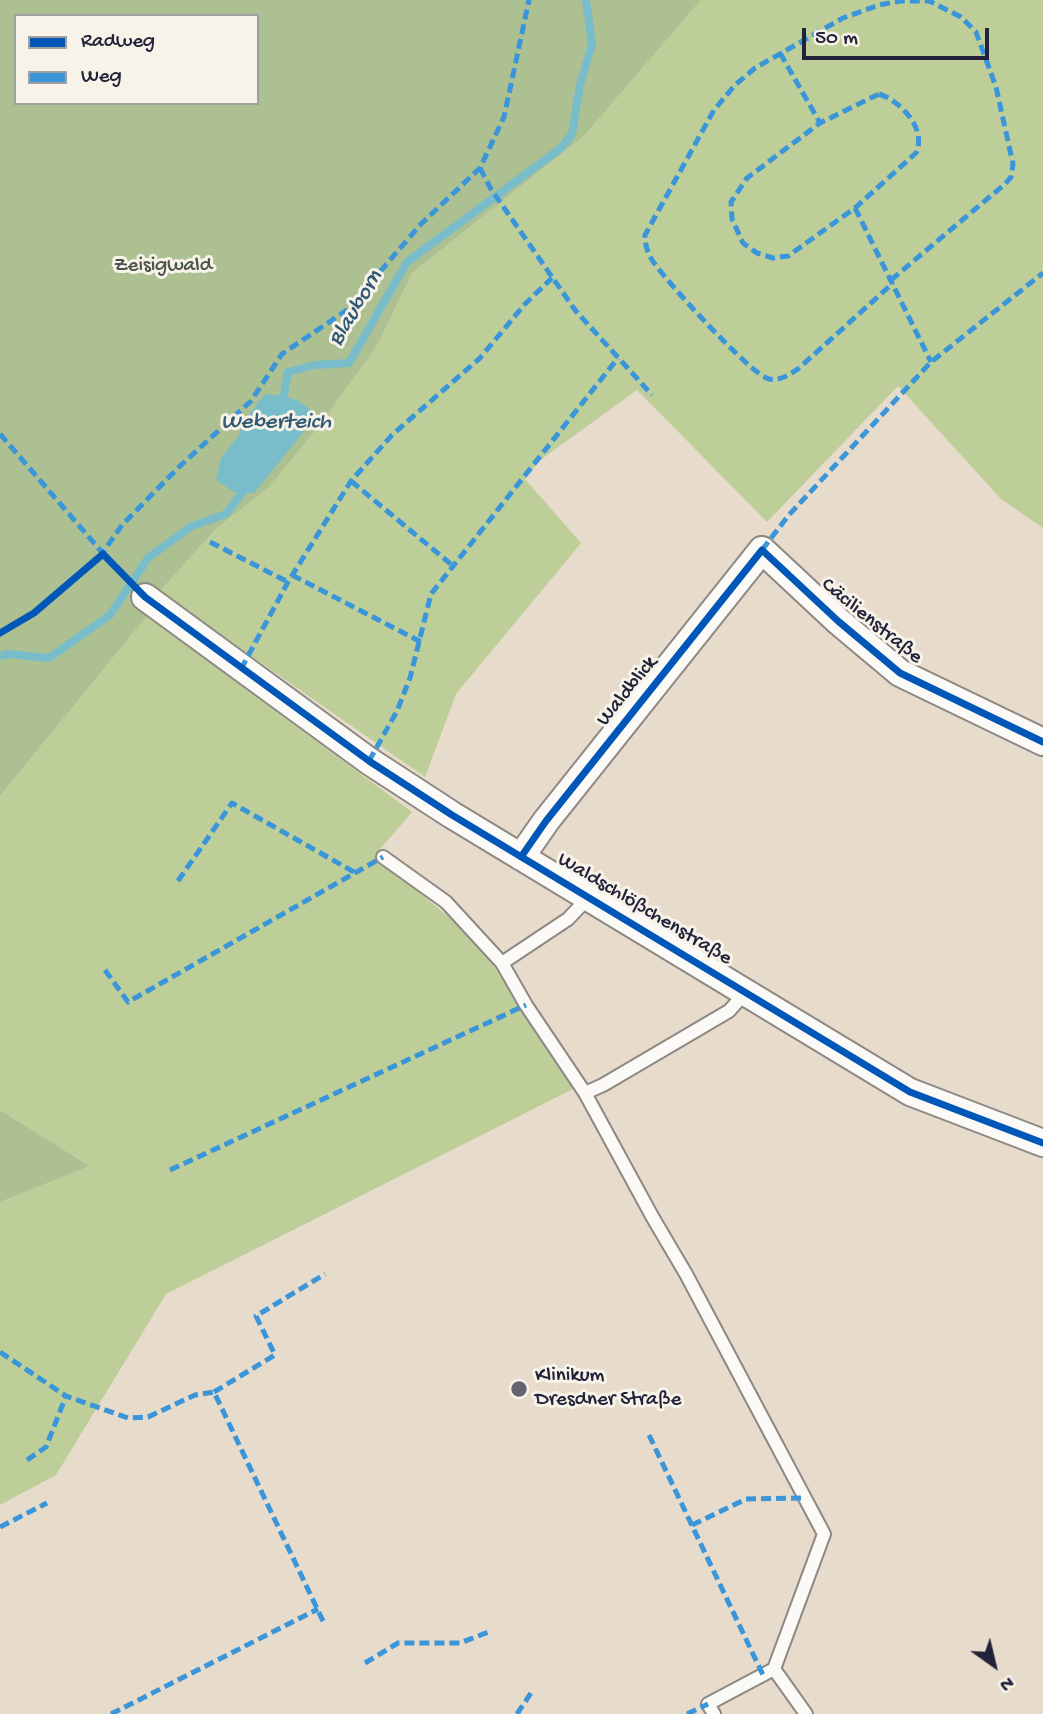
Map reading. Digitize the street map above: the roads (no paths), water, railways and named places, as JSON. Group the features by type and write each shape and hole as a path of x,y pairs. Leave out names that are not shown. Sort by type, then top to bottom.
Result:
{"street":[{"name":"Cäcilienstraße","path":"762,550 838,621 900,673 1043,742"},
{"name":"Waldblick","path":"521,857 762,550"},
{"name":"Waldschlößchenstraße","path":"145,597 369,761 521,857 910,1091 1043,1143"}],"lane":[{"path":"383,857 446,902 502,963 526,1006 585,1093 686,1274 824,1534 775,1669 708,1704 713,1714"},
{"path":"502,963 568,919 589,897"},
{"path":"585,1093 729,1011 746,992"},
{"path":"775,1669 806,1714"}],"water":[{"name":"Weberteich","path":"269,394 297,400 314,412 310,424 254,493 234,492 216,480 221,458 240,434 241,426 263,396"}],"waterway":[{"name":"Blauborn","path":"291,403 283,399 288,372 315,365 349,363 407,262 561,148 572,134 580,85 592,44 586,0"},
{"name":"Blauborn","path":"0,656 8,654 49,658 110,615 148,558 190,527 226,514 248,485"}],"place":[{"name":"Klinikum Dresdner Straße","path":"519,1389"}],"park label":[{"name":"Zeisigwald","path":"163,267"}]}
